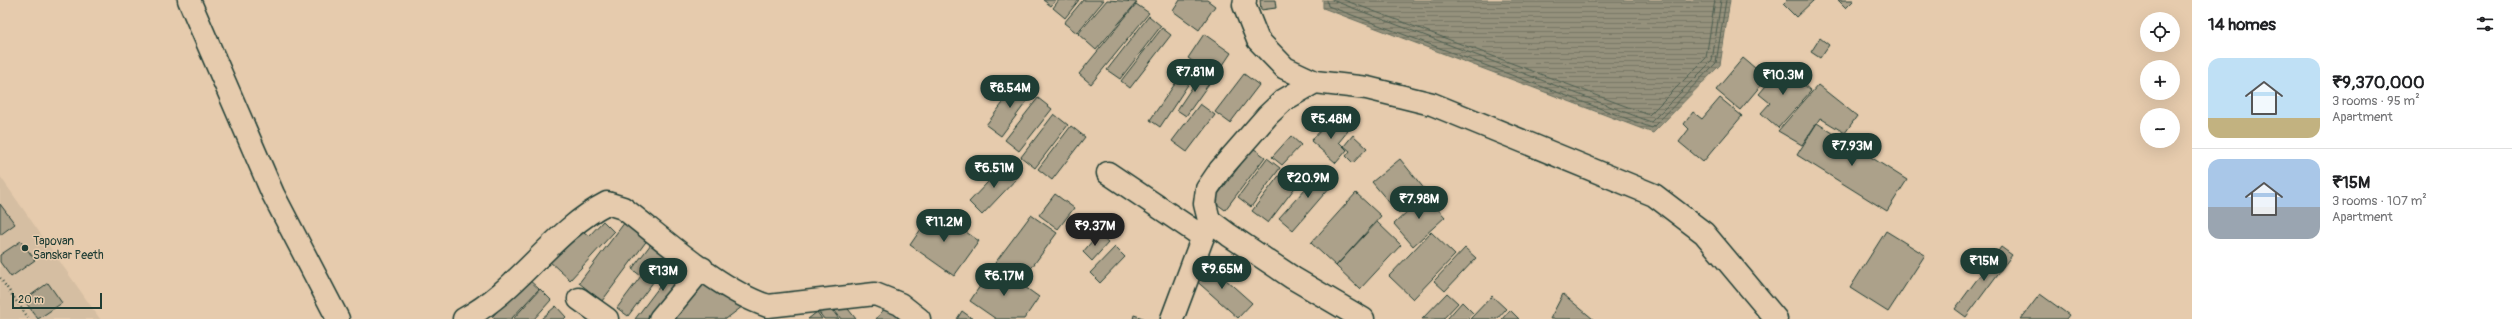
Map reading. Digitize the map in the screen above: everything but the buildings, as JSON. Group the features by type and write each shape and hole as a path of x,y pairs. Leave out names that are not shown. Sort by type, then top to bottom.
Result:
{"street":[{"path":"189,0 273,194 338,319"},
{"path":"1245,0 1244,5 1258,40 1285,68 1315,82 1367,88 1432,104 1654,195 1704,233 1776,319"},
{"path":"1172,319 1206,229 1205,204 1207,189 1220,170 1284,100 1315,82"},
{"path":"1108,172 1363,319"},
{"path":"464,319 480,310 506,291 575,225 594,209 608,203 623,208 726,286 751,301 768,306 875,294 900,304 919,319"},
{"path":"660,319 702,268"},
{"path":"579,299 607,319"},
{"path":"789,319 817,301"}],"path":[{"path":"0,278 30,319"}],"shaded area":[{"name":"Tapovan Sanskar Peeth","path":"0,176 100,319 0,319"}],"water":[{"path":"1323,0 1730,0 1720,65 1653,133 1323,8"}],"place":[{"name":"Tapovan Sanskar Peeth","path":"25,248"}]}
